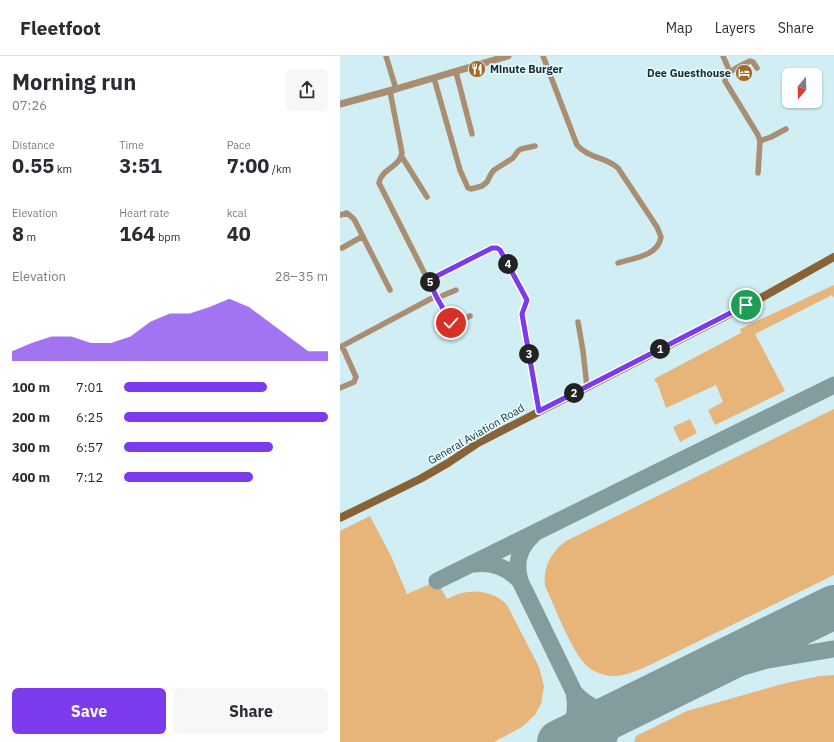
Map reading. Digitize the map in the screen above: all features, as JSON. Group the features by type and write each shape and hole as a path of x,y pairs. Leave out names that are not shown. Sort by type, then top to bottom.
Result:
{"main road":[{"name":"General Aviation Road","path":"340,518 420,479 478,443 759,299 834,257"}],"street":[{"path":"386,56 393,90 402,157 426,197"},
{"path":"340,104 508,56"},
{"path":"543,56 580,149 591,155 613,163 618,168 657,227 661,237 659,245 650,253 618,262"},
{"path":"723,56 730,72"},
{"path":"757,68 753,62 750,61 730,72 725,78 725,81 758,135 760,141 758,173"},
{"path":"456,72 472,134"},
{"path":"434,78 460,170 468,188 472,189 482,186 487,182 490,174 494,170 513,158 518,151 535,146"},
{"path":"760,141 771,137 786,128"},
{"path":"402,157 382,175 379,183 429,280 436,297 451,323 455,324 470,316"},
{"path":"340,215 347,213 350,214 363,236 390,290"},
{"path":"342,248 363,236"},
{"path":"429,280 492,248 497,248 500,250 527,300 522,314 539,411"},
{"path":"340,388 354,382 356,377 341,346 436,297 456,290"},
{"path":"578,322 587,387"}],"shaded area":[{"path":"834,285 834,298 832,295 755,334 785,391 715,425 708,410 723,402 716,385 666,408 658,385 654,379 741,333 740,329"},
{"path":"834,409 834,575 652,664 632,672 611,676 599,673 588,667 570,641 545,586 545,572 549,560 556,550 566,541"},
{"path":"690,419 697,433 680,442 673,427"},
{"path":"370,516 390,554 407,594 437,581 447,599 462,593 480,592 492,595 507,605 539,667 544,686 541,704 535,715 522,727 494,742 340,742 340,531"},
{"path":"834,675 834,742 634,742 636,736 687,711 786,683 820,676"}],"taxiway":[{"path":"437,581 834,385"},
{"path":"533,535 524,545 519,556 518,568 520,581 574,692 575,699 574,720 568,732 558,742"},
{"path":"474,564 499,566 510,572 520,581"},
{"path":"669,688 767,660 834,649"},
{"path":"574,692 586,703 598,709 620,710 628,708"},
{"path":"608,742 615,723 628,708"},
{"path":"561,742 573,740 584,742"}],"runway":[{"path":"559,742 834,607"}],"place":[{"name":"Minute Burger","path":"477,69"},
{"name":"Dee Guesthouse","path":"744,73"}],"route":[{"path":"451,323 429,280 492,248 497,248 500,250 527,300 522,314 539,411 746,305"}]}
